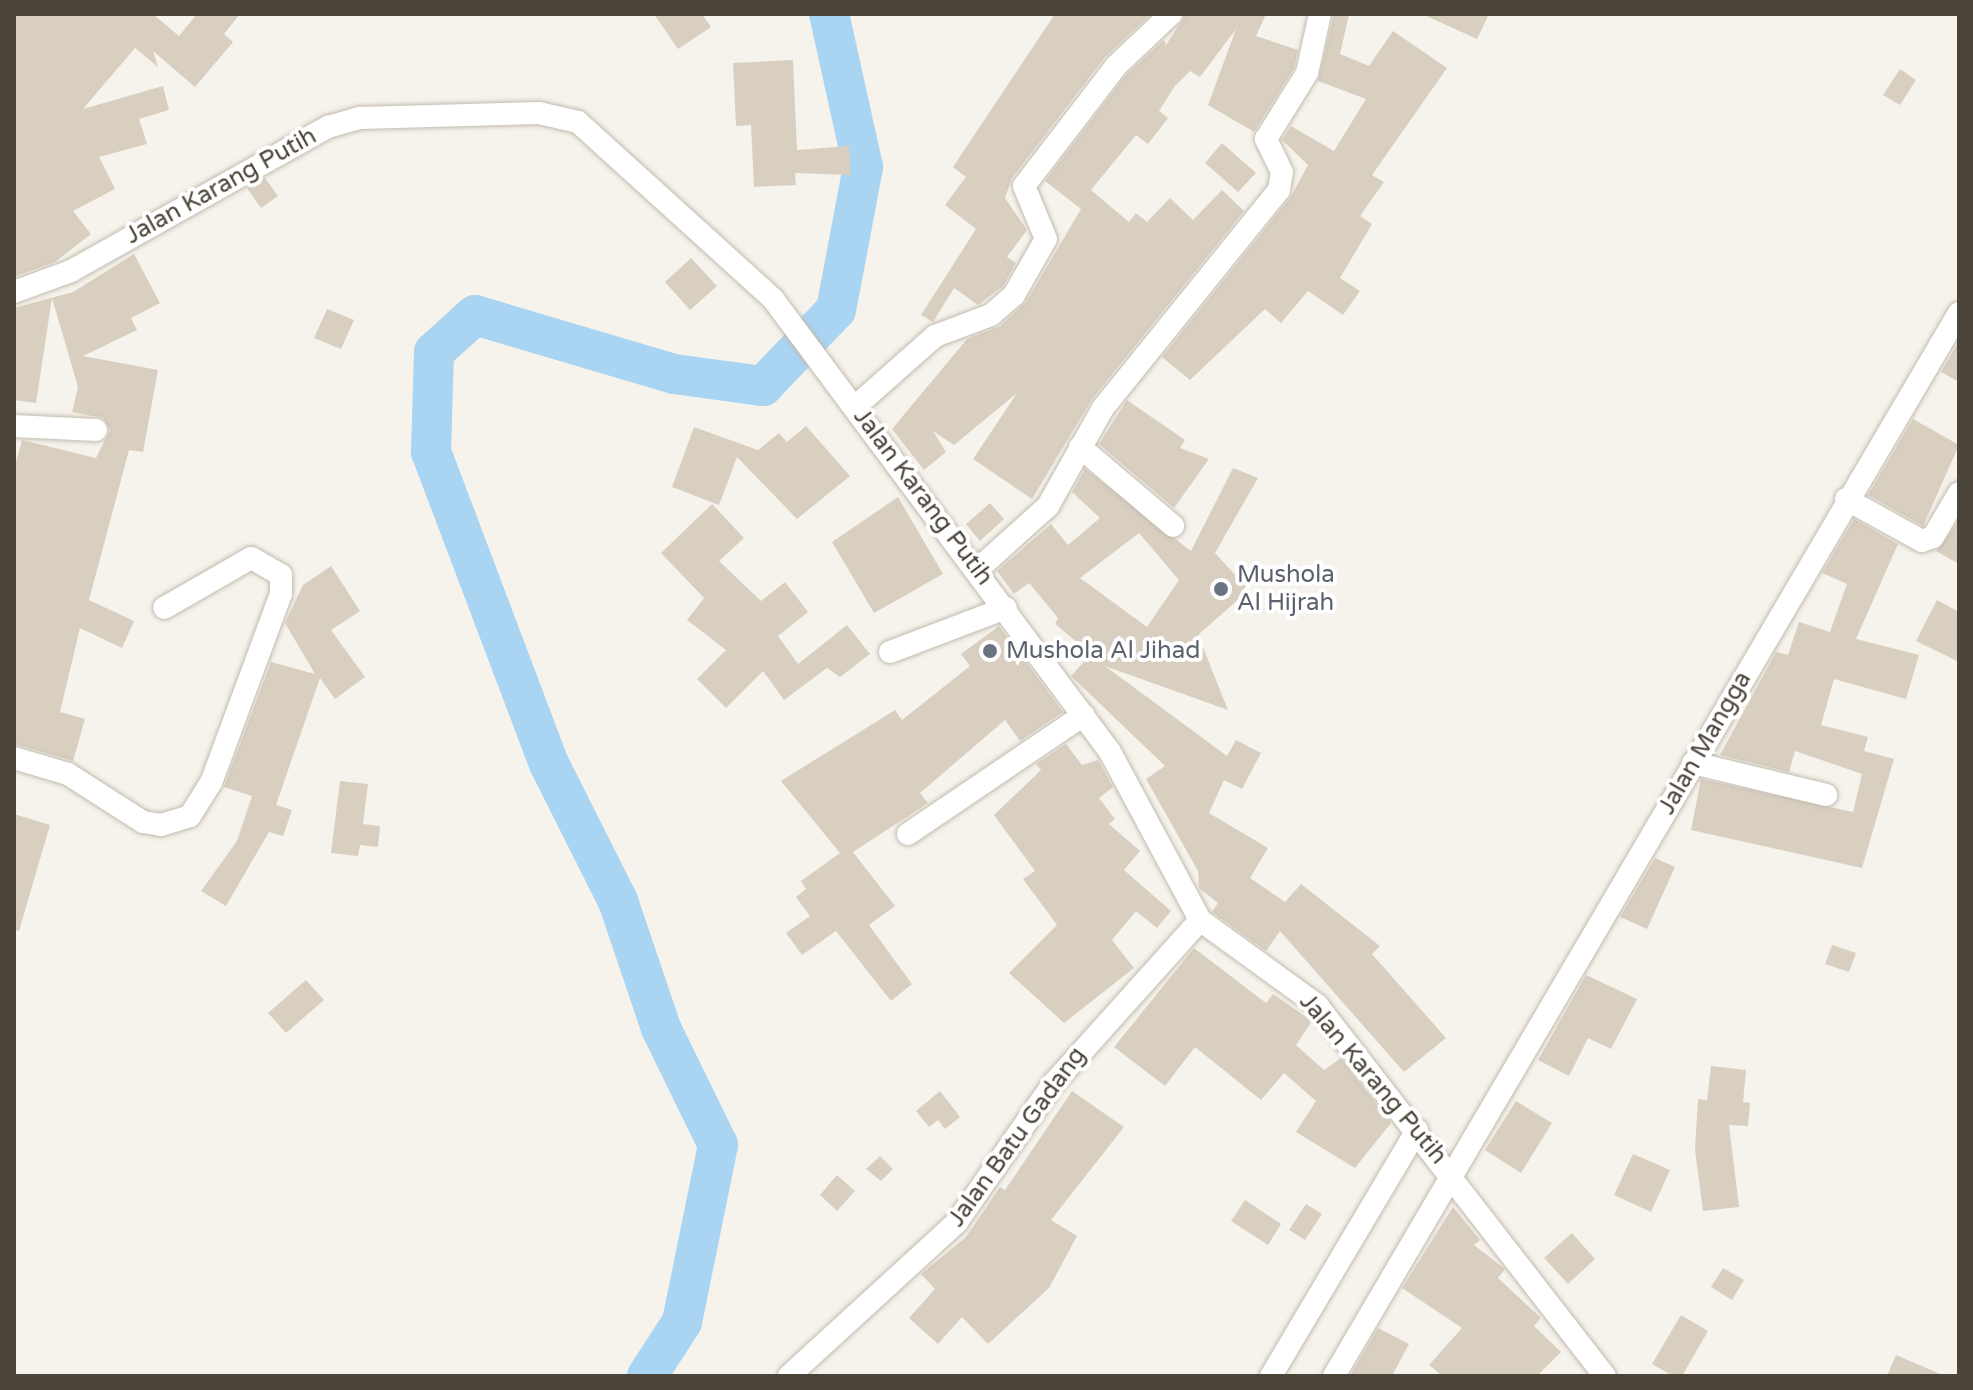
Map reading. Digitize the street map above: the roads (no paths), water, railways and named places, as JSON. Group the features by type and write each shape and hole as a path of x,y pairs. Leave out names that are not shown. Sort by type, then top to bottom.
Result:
{"street":[{"path":"852,401 935,336 991,315 1014,295 1046,239 1024,186 1116,66 1171,14"},
{"path":"977,570 1048,506 1103,408 1279,190 1282,172 1266,139 1307,73 1320,14"},
{"name":"Jalan Karang Putih","path":"14,292 71,271 328,127 360,118 539,113 566,116 597,135 773,299 1084,715 1142,805 1200,920 1307,995 1456,1176 1605,1376"},
{"name":"Jalan Mangga","path":"1334,1376 1456,1176 1846,499 1959,315"},
{"path":"14,426 96,430"},
{"path":"1080,447 1173,526"},
{"path":"1846,499 1922,541 1933,537 1959,493"},
{"path":"14,758 68,774 143,822 161,825 190,816 211,783 281,594 281,575 251,558 164,608"},
{"path":"890,652 1006,608"},
{"path":"908,834 1084,715"},
{"path":"1693,763 1826,795"},
{"name":"Jalan Batu Gadang","path":"789,1376 950,1230 1062,1073 1200,920"},
{"path":"1271,1376 1417,1130"}],"waterway":[{"path":"647,1376 682,1322 718,1145 661,1028 618,901 549,764 431,452 434,352 475,315 674,374 763,386 836,310 863,167 829,14"}],"place":[{"name":"Mushola Al Hijrah","path":"1221,589"},
{"name":"Mushola Al Jihad","path":"990,651"}]}
